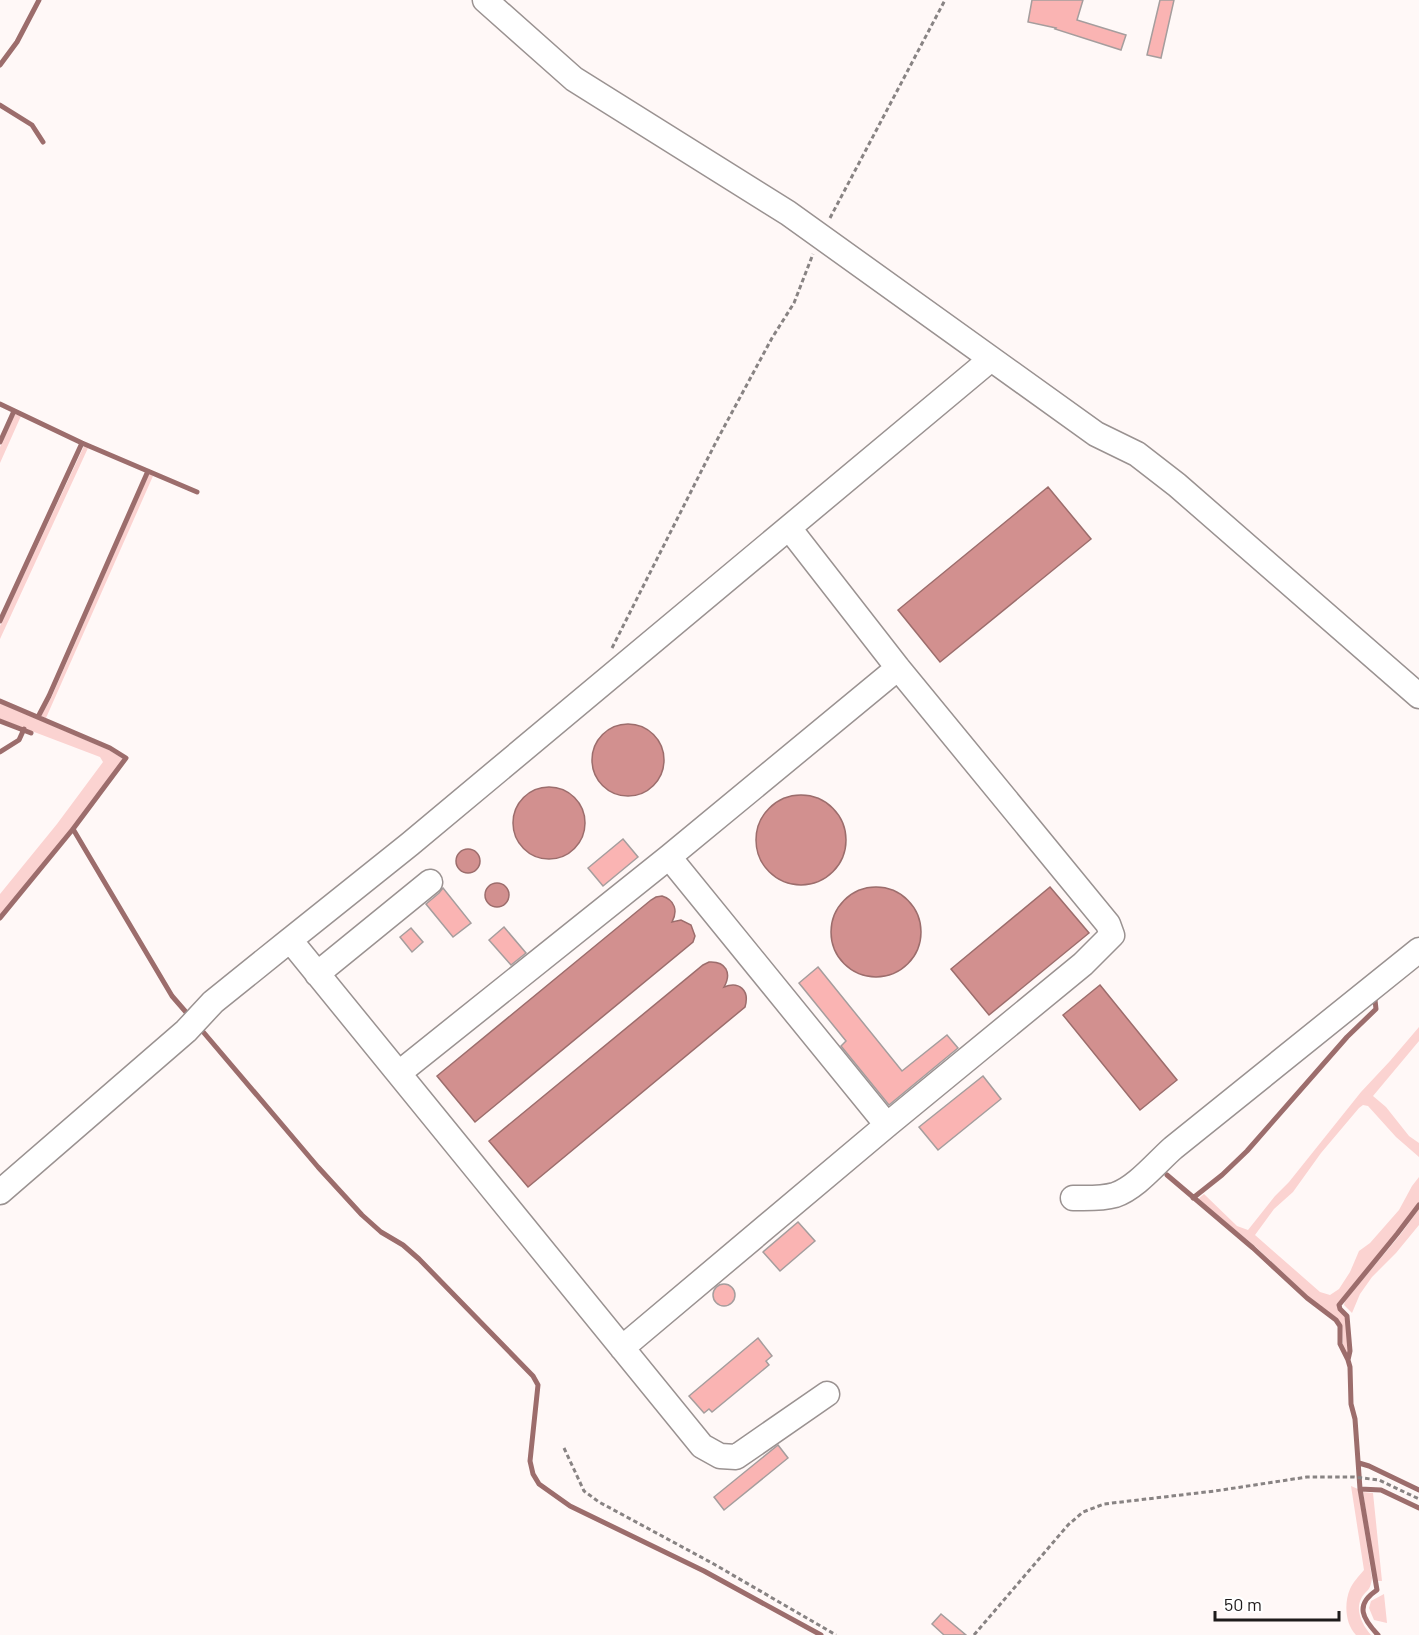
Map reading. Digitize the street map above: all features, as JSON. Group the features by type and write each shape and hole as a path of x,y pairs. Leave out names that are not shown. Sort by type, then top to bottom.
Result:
{"street":[{"path":"485,0 574,79 788,213 1096,434 1137,454 1177,485 1419,696"},
{"path":"0,1192 186,1031 213,1002 419,836 991,359"},
{"path":"622,1348 1083,964 1112,935 1108,924 898,668 789,528"},
{"path":"399,1073 669,857 898,668"},
{"path":"669,857 887,1125"},
{"path":"317,974 430,882"},
{"path":"290,940 702,1446 720,1456 736,1457 827,1394"},
{"path":"1073,1198 1116,1195 1136,1182 1173,1148 1419,950"}],"path":[{"path":"609,657 716,442 772,338 794,303 820,236 945,0"},
{"path":"564,1448 584,1491 599,1502 712,1563 836,1635"},
{"path":"974,1635 1068,1525 1083,1512 1104,1504 1307,1477 1354,1477 1379,1480 1419,1499"}],"shaded area":[{"path":"15,414 21,416 0,463 0,447"},
{"path":"84,446 88,448 0,639 0,626"},
{"path":"149,474 153,476 46,718 41,716 51,698"},
{"path":"1048,487 1091,539 940,662 898,610"},
{"path":"0,703 109,750 123,759 72,828 0,915 0,894 57,824 103,762 100,757 0,719"},
{"path":"621,724 635,724 654,734 664,753 664,767 654,786 635,796 621,796 602,786 592,767 592,753 602,734"},
{"path":"542,787 556,787 575,797 585,816 585,830 575,849 556,859 542,859 523,849 513,830 513,816 523,797"},
{"path":"792,795 810,795 826,802 839,815 846,831 846,849 839,865 826,878 810,885 792,885 776,878 763,865 756,849 756,831 763,815 776,802"},
{"path":"468,849 476,853 480,861 476,869 468,873 460,869 456,861 460,853"},
{"path":"497,883 505,887 509,895 505,903 497,907 489,903 485,895 489,887"},
{"path":"867,887 885,887 901,894 914,907 921,923 921,941 914,957 901,970 885,977 867,977 851,970 838,957 831,941 831,923 838,907 851,894"},
{"path":"1050,887 1089,933 989,1015 951,969"},
{"path":"662,896 670,900 674,906 675,914 672,922 681,920 691,925 695,936 693,942 475,1122 437,1076 651,900"},
{"path":"709,962 720,964 726,969 727,977 724,987 734,985 742,988 746,996 745,1007 528,1187 489,1141"},
{"path":"1100,985 1177,1080 1140,1110 1063,1015"},
{"path":"1419,1027 1419,1041 1373,1096 1386,1107 1409,1136 1419,1143 1419,1157 1396,1137 1368,1106 1363,1105 1321,1153 1293,1192 1274,1209 1255,1235 1320,1292 1330,1295 1339,1289 1350,1272 1359,1251 1370,1243 1399,1210 1419,1177 1419,1202 1337,1305 1345,1316 1349,1351 1347,1356 1343,1349 1342,1327 1338,1319 1309,1297 1256,1247 1198,1199 1204,1194 1237,1226 1248,1230 1361,1092"},
{"path":"1419,1209 1419,1225 1372,1277 1360,1294 1352,1313 1344,1305 1345,1301"},
{"path":"1351,1486 1358,1489 1372,1578 1359,1604 1359,1613 1371,1635 1356,1635 1352,1630 1347,1613 1350,1589 1364,1570"},
{"path":"1363,1492 1373,1493 1382,1581 1377,1579"},
{"path":"1384,1594 1387,1623 1374,1620 1369,1608 1371,1601"}],"building":[{"path":"1032,0 1083,0 1077,20 1126,35 1121,50 1056,28 1028,22"},
{"path":"1160,0 1174,0 1161,58 1147,55"},
{"path":"623,839 638,857 603,886 588,868"},
{"path":"443,888 471,923 453,937 426,904"},
{"path":"504,927 526,953 511,965 489,940"},
{"path":"411,928 423,942 412,952 400,937"},
{"path":"818,967 902,1071 947,1035 958,1048 889,1105 841,1046 846,1041 799,983"},
{"path":"983,1076 1001,1099 938,1150 919,1127"},
{"path":"798,1222 815,1241 780,1271 763,1252"},
{"path":"724,1284 734,1291 735,1295 728,1305 724,1306 714,1299 713,1295 720,1285"},
{"path":"758,1338 772,1356 766,1361 769,1365 712,1412 709,1409 704,1413 689,1396"},
{"path":"778,1445 788,1458 724,1510 714,1497"},
{"path":"941,1614 966,1635 944,1635 932,1624"}],"waterway":[{"path":"0,65 17,42 39,0"},
{"path":"0,105 32,125 43,142"},
{"path":"0,404 82,443 197,492"},
{"path":"0,442 14,411"},
{"path":"0,621 82,443"},
{"path":"38,717 148,471"},
{"path":"0,701 110,748 126,758 73,829 0,918"},
{"path":"0,721 31,733"},
{"path":"0,752 19,740 24,729"},
{"path":"73,829 172,996 191,1018"},
{"path":"1193,1198 1247,1151 1347,1037 1376,1009 1377,996"},
{"path":"199,1027 318,1167 362,1215 381,1232 403,1245 419,1259 533,1376 538,1385 530,1461 533,1474 539,1484 570,1506 704,1571 821,1635"},
{"path":"1167,1175 1253,1248 1307,1298 1336,1320 1340,1326 1340,1344 1348,1360"},
{"path":"1378,1635 1368,1623 1363,1612 1365,1601 1377,1590 1360,1489 1355,1419 1351,1404 1347,1316 1339,1305 1419,1205"},
{"path":"1359,1463 1419,1490"},
{"path":"1360,1489 1381,1490 1419,1508"}]}
